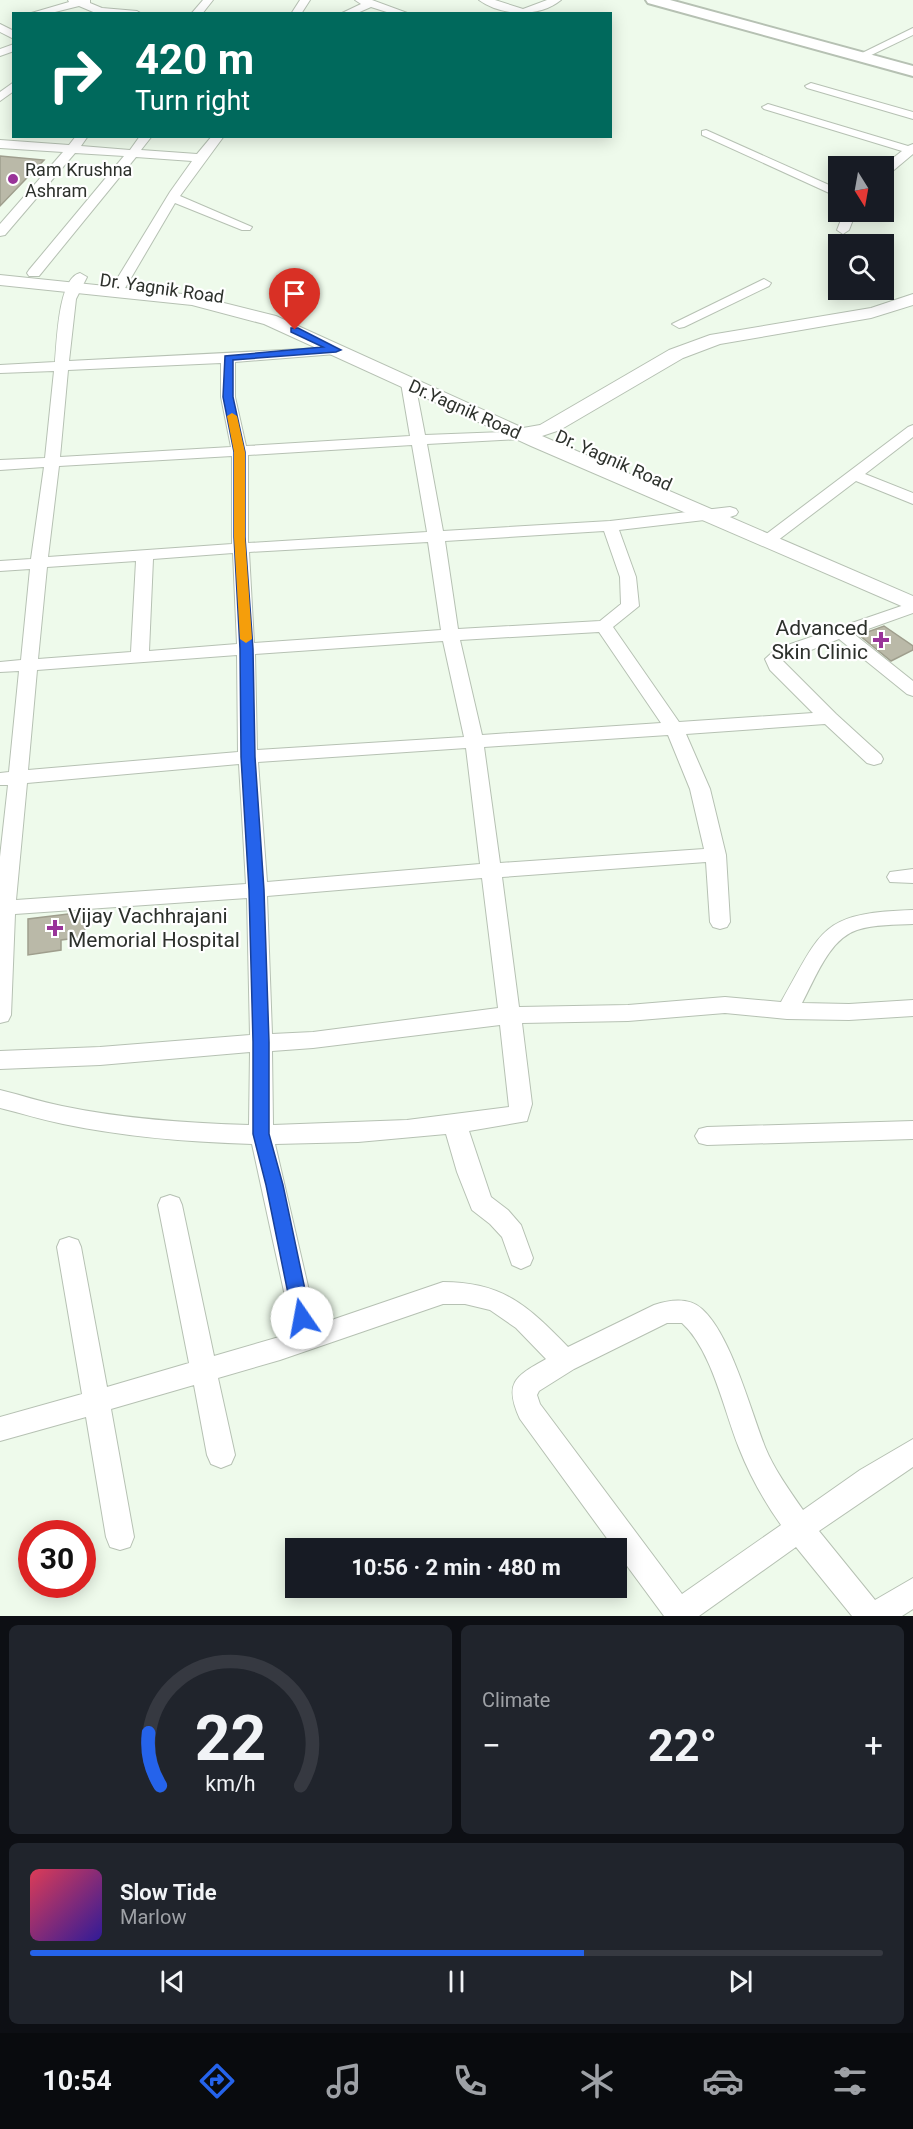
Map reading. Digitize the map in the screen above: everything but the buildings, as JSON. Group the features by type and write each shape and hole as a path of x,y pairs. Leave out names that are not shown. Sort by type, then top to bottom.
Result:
{"main road":[{"path":"653,0 865,54 913,63"},
{"path":"684,0 865,54 913,71"}],"street":[{"path":"198,12 208,0"},
{"path":"360,0 399,12"},
{"path":"484,0 518,12"},
{"path":"524,12 556,0"},
{"path":"350,12 372,3"},
{"path":"44,12 84,5 125,12"},
{"path":"865,54 913,32"},
{"path":"811,86 913,116"},
{"path":"0,98 12,87"},
{"path":"768,107 912,149"},
{"path":"706,133 828,188"},
{"path":"0,232 81,138"},
{"path":"34,273 145,138"},
{"path":"119,286 172,198 217,138"},
{"path":"10,142 70,149 200,158"},
{"path":"894,164 912,149"},
{"path":"172,198 246,227"},
{"path":"843,230 846,222"},
{"name":"Dr. Yagnik Road","path":"0,270 34,273 76,282"},
{"name":"Dr.Yagnik Road","path":"0,280 76,282 119,286 234,309 270,320 520,434 706,515 773,536 913,605"},
{"path":"0,1016 3,908 19,778 39,563 67,311 76,282"},
{"path":"679,324 764,283"},
{"name":"Dr. Yagnik Road","path":"119,286 180,288 278,308 730,512 773,536 913,588"},
{"path":"0,465 417,442 545,430 698,344 871,313 911,302"},
{"path":"0,369 228,358 336,350"},
{"path":"228,358 228,397 240,452 240,548 246,649 248,757 257,890 261,1134 307,1340"},
{"path":"0,1099 63,1115 154,1128 261,1134 401,1130 519,1115 522,1104 474,741 450,634 436,537 408,383"},
{"path":"773,536 913,430"},
{"path":"854,475 913,499"},
{"path":"0,566 145,554 610,526 730,512"},
{"path":"0,667 450,634 604,626 630,606 628,577 610,526"},
{"path":"140,658 145,554"},
{"path":"874,759 776,666 774,659 782,653 913,605"},
{"path":"604,626 674,728 699,789 716,855 720,922"},
{"path":"841,632 913,690"},
{"path":"0,779 248,757 829,718"},
{"path":"3,908 716,855"},
{"path":"787,1011 829,938 840,929 854,923 878,919 913,917"},
{"path":"0,1060 100,1056 261,1042 313,1040 511,1015 628,1013 725,1005 787,1011 849,1012 913,1008"},
{"path":"455,1124 481,1203 499,1217 512,1232 521,1258"},
{"path":"707,1136 913,1130"},
{"path":"170,1205 221,1455"},
{"path":"69,1247 120,1537"},
{"path":"0,1429 307,1340 443,1293 466,1291 488,1296 514,1310 565,1361"},
{"path":"870,1616 800,1527 762,1469 705,1332 691,1314 677,1311 663,1313 565,1361 528,1383 524,1395 529,1410 681,1614 800,1527 913,1452"},
{"path":"877,1616 913,1592"}],"slow traffic":[{"path":"232,416 240,452 240,537 246,639"}],"place":[{"name":"Ram Krushna Ashram","path":"13,179"},
{"name":"Advanced Skin Clinic","path":"881,640"},
{"name":"Vijay Vachhrajani Memorial Hospital","path":"55,928"}],"route":[{"path":"295,330 336,350 228,358 228,397 240,452 240,537 246,649 248,757 257,890 261,1134 302,1318"}]}
